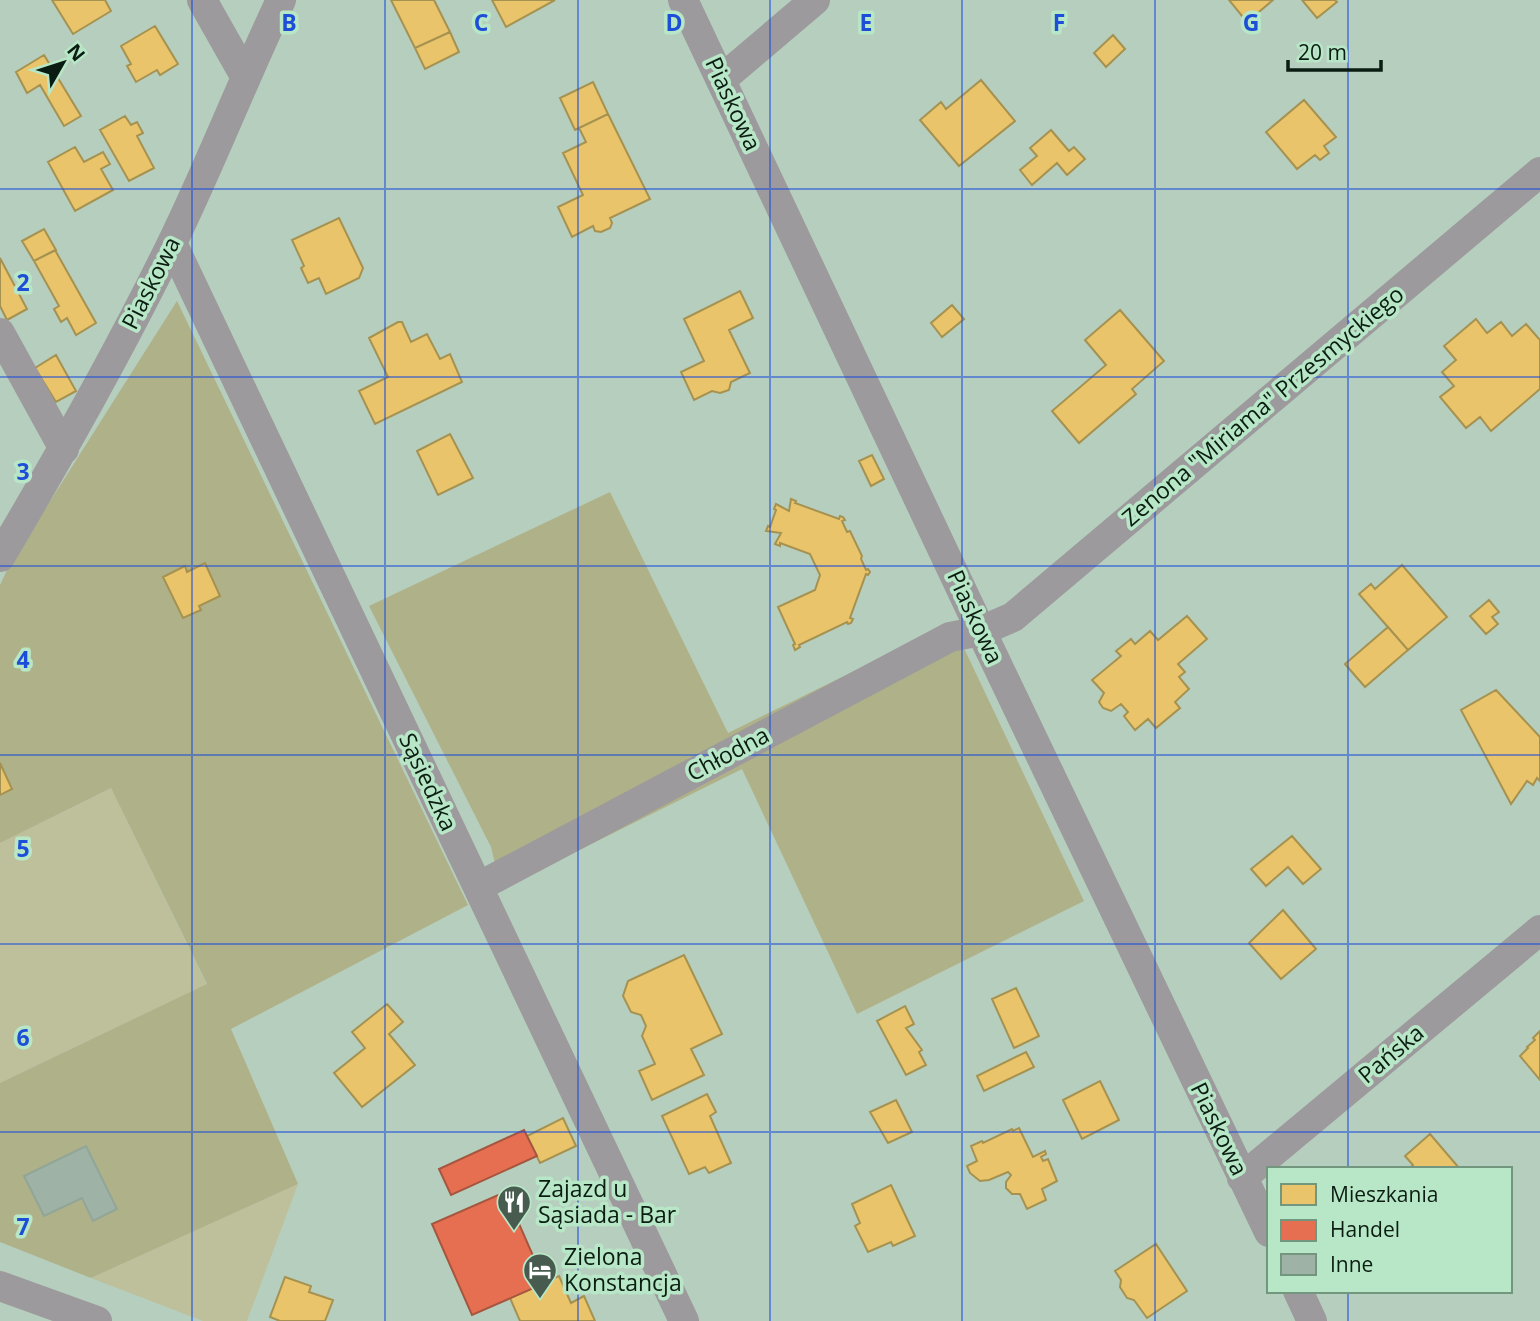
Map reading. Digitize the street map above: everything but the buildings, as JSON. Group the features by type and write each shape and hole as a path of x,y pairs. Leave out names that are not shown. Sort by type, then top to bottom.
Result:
{"street":[{"path":"202,0 245,76"},
{"name":"Piaskowa","path":"0,557 64,449 172,243 281,0"},
{"name":"Piaskowa","path":"683,0 1267,1228"},
{"path":"722,79 815,0"},
{"name":"Zenona \"Miriama\" Przesmyckiego","path":"981,631 1013,617 1540,172"},
{"name":"Sąsiedzka","path":"172,243 684,1321"},
{"path":"0,333 64,449"},
{"name":"Chłodna","path":"478,887 950,637 981,631"},
{"name":"Pańska","path":"1242,1178 1540,930"},
{"path":"0,1286 97,1321"},
{"path":"1299,1293 1312,1321"}],"green space":[{"path":"177,301 468,905 231,1029 298,1184 91,1278 0,1242 0,1083 207,984 111,788 0,843 0,585 9,566"},
{"path":"610,492 728,733 952,623 1084,901 857,1014 742,769 501,889 491,847 369,606"},
{"path":"111,788 207,985 0,1083 0,843"},
{"path":"298,1184 247,1321 203,1321 91,1278"}],"place":[{"name":"Zajazd u Sąsiada - Bar","path":"514,1232"},
{"name":"Zielona Konstancja","path":"540,1300"}]}
